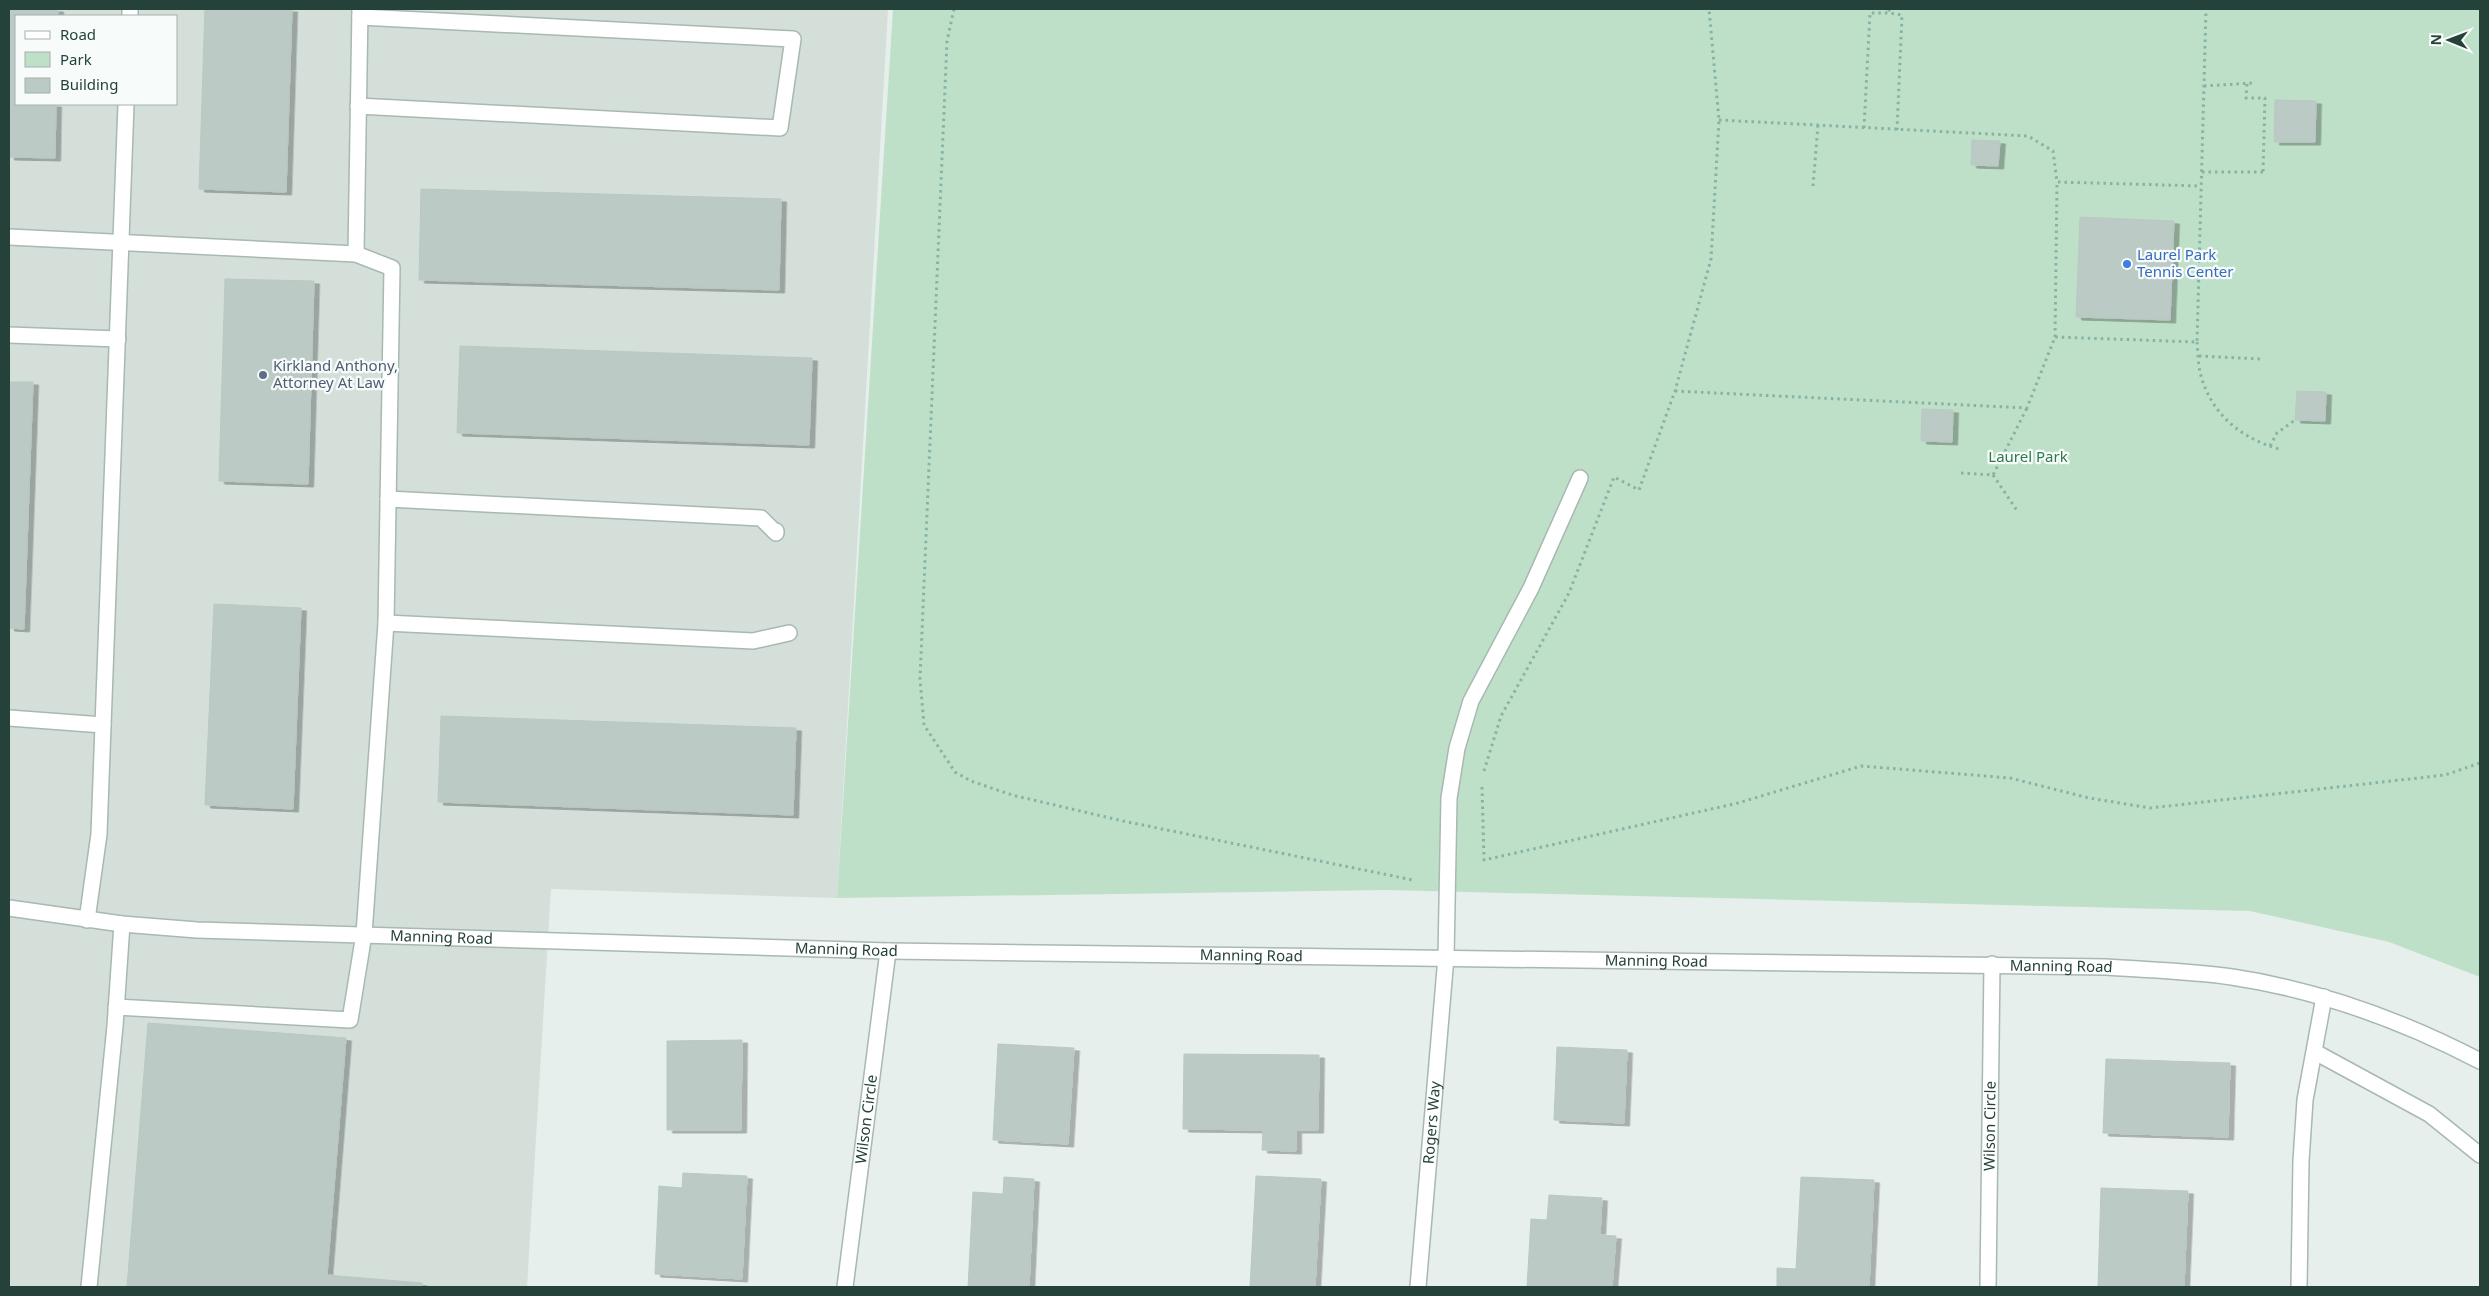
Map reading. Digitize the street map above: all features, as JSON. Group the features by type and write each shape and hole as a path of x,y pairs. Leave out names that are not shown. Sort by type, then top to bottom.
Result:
{"street":[{"path":"356,254 358,106 360,13 793,39 780,128 358,106"},
{"path":"88,920 99,834 118,339 119,244 126,105"},
{"path":"9,237 119,244 356,254 392,268 386,623 364,934 350,1020 116,1007"},
{"path":"9,335 118,339"},
{"name":"Rogers Way","path":"1418,1287 1446,957 1449,798 1457,748 1471,701 1531,588 1580,478"},
{"path":"388,499 761,518 776,531"},
{"path":"386,623 753,641 789,632"},
{"path":"9,718 103,725"},
{"name":"Manning Road","path":"9,908 122,924 198,930 888,951 1992,964 2106,967 2232,977 2324,997 2447,1044 2480,1061"},
{"path":"90,1287 122,924"},
{"name":"Wilson Circle","path":"844,1287 888,951"},
{"name":"Wilson Circle","path":"1988,1287 1992,964"},
{"path":"2299,1287 2301,1161 2305,1100 2324,997"},
{"path":"2315,1052 2429,1114 2480,1155"}],"path":[{"path":"954,9 947,41 935,282 920,679 924,725 956,772 970,781 1012,795 1123,821 1413,880"},
{"path":"1709,9 1719,120 1711,259 1675,391 1638,490 1614,476 1570,593 1501,716 1482,780 1484,860 1738,803 1861,766 2010,778 2089,798 2150,808 2445,775 2480,764"},
{"path":"1889,9 1889,14"},
{"path":"2206,9 2197,342 2200,372 2213,405 2236,430 2259,443 2279,448"},
{"path":"1864,128 1870,13 1889,14 1902,15 1897,130"},
{"path":"2204,86 2253,83"},
{"path":"2202,172 2265,172 2265,98 2246,98 2247,84"},
{"path":"1719,120 2028,136 2054,151 2057,182 2056,337 2027,408 1993,475"},
{"path":"1813,186 1818,126"},
{"path":"2057,182 2201,186"},
{"path":"2056,337 2197,342"},
{"path":"2199,356 2260,359"},
{"path":"1675,391 2027,408"},
{"path":"2270,446 2277,433 2296,420"},
{"path":"1961,473 1993,475"},
{"path":"1993,475 2018,512"}],"shaded area":[{"path":"9,9 888,9 837,898 551,889 527,1287 9,1287"}],"green space":[{"name":"Laurel Park","path":"893,9 2480,9 2480,977 2389,942 2250,911 1385,890 837,898"}],"building":[{"path":"9,9 58,9 58,15 15,15 15,105 56,105 55,158 9,157"},
{"path":"205,9 292,9 286,192 199,189"},
{"path":"2275,100 2316,101 2315,142 2274,142"},
{"path":"1972,140 2000,141 1998,166 1971,165"},
{"path":"421,189 781,199 779,290 419,280"},
{"path":"2080,217 2174,221 2170,320 2076,317"},
{"path":"225,279 314,281 308,484 219,481"},
{"path":"460,346 812,358 809,445 457,433"},
{"path":"9,382 33,382 24,629 9,628"},
{"path":"2297,391 2326,392 2325,421 2295,420"},
{"path":"1922,409 1953,410 1952,442 1921,441"},
{"path":"214,604 301,608 293,809 205,805"},
{"path":"441,716 796,728 793,815 438,802"},
{"path":"148,1023 346,1038 327,1275 422,1283 422,1287 127,1287"},
{"path":"742,1040 741,1130 667,1130 667,1041"},
{"path":"998,1044 1074,1048 1068,1144 993,1140"},
{"path":"1557,1047 1627,1050 1624,1123 1554,1120"},
{"path":"1184,1054 1319,1055 1318,1130 1296,1130 1296,1151 1262,1150 1263,1130 1183,1129"},
{"path":"2106,1059 2230,1063 2228,1137 2103,1133"},
{"path":"683,1173 747,1176 742,1279 655,1274 659,1186 682,1188"},
{"path":"1256,1176 1321,1179 1315,1287 1250,1287"},
{"path":"1004,1177 1034,1179 1029,1287 968,1287 973,1192 1003,1194"},
{"path":"1801,1177 1874,1180 1869,1287 1777,1287 1777,1268 1796,1269"},
{"path":"2101,1188 2188,1191 2184,1287 2098,1287"},
{"path":"1549,1195 1602,1198 1600,1235 1616,1236 1612,1287 1527,1287 1531,1219 1547,1220"}],"place":[{"name":"Laurel Park Tennis Center","path":"2127,264"},
{"name":"Kirkland Anthony, Attorney At Law","path":"263,375"}]}
